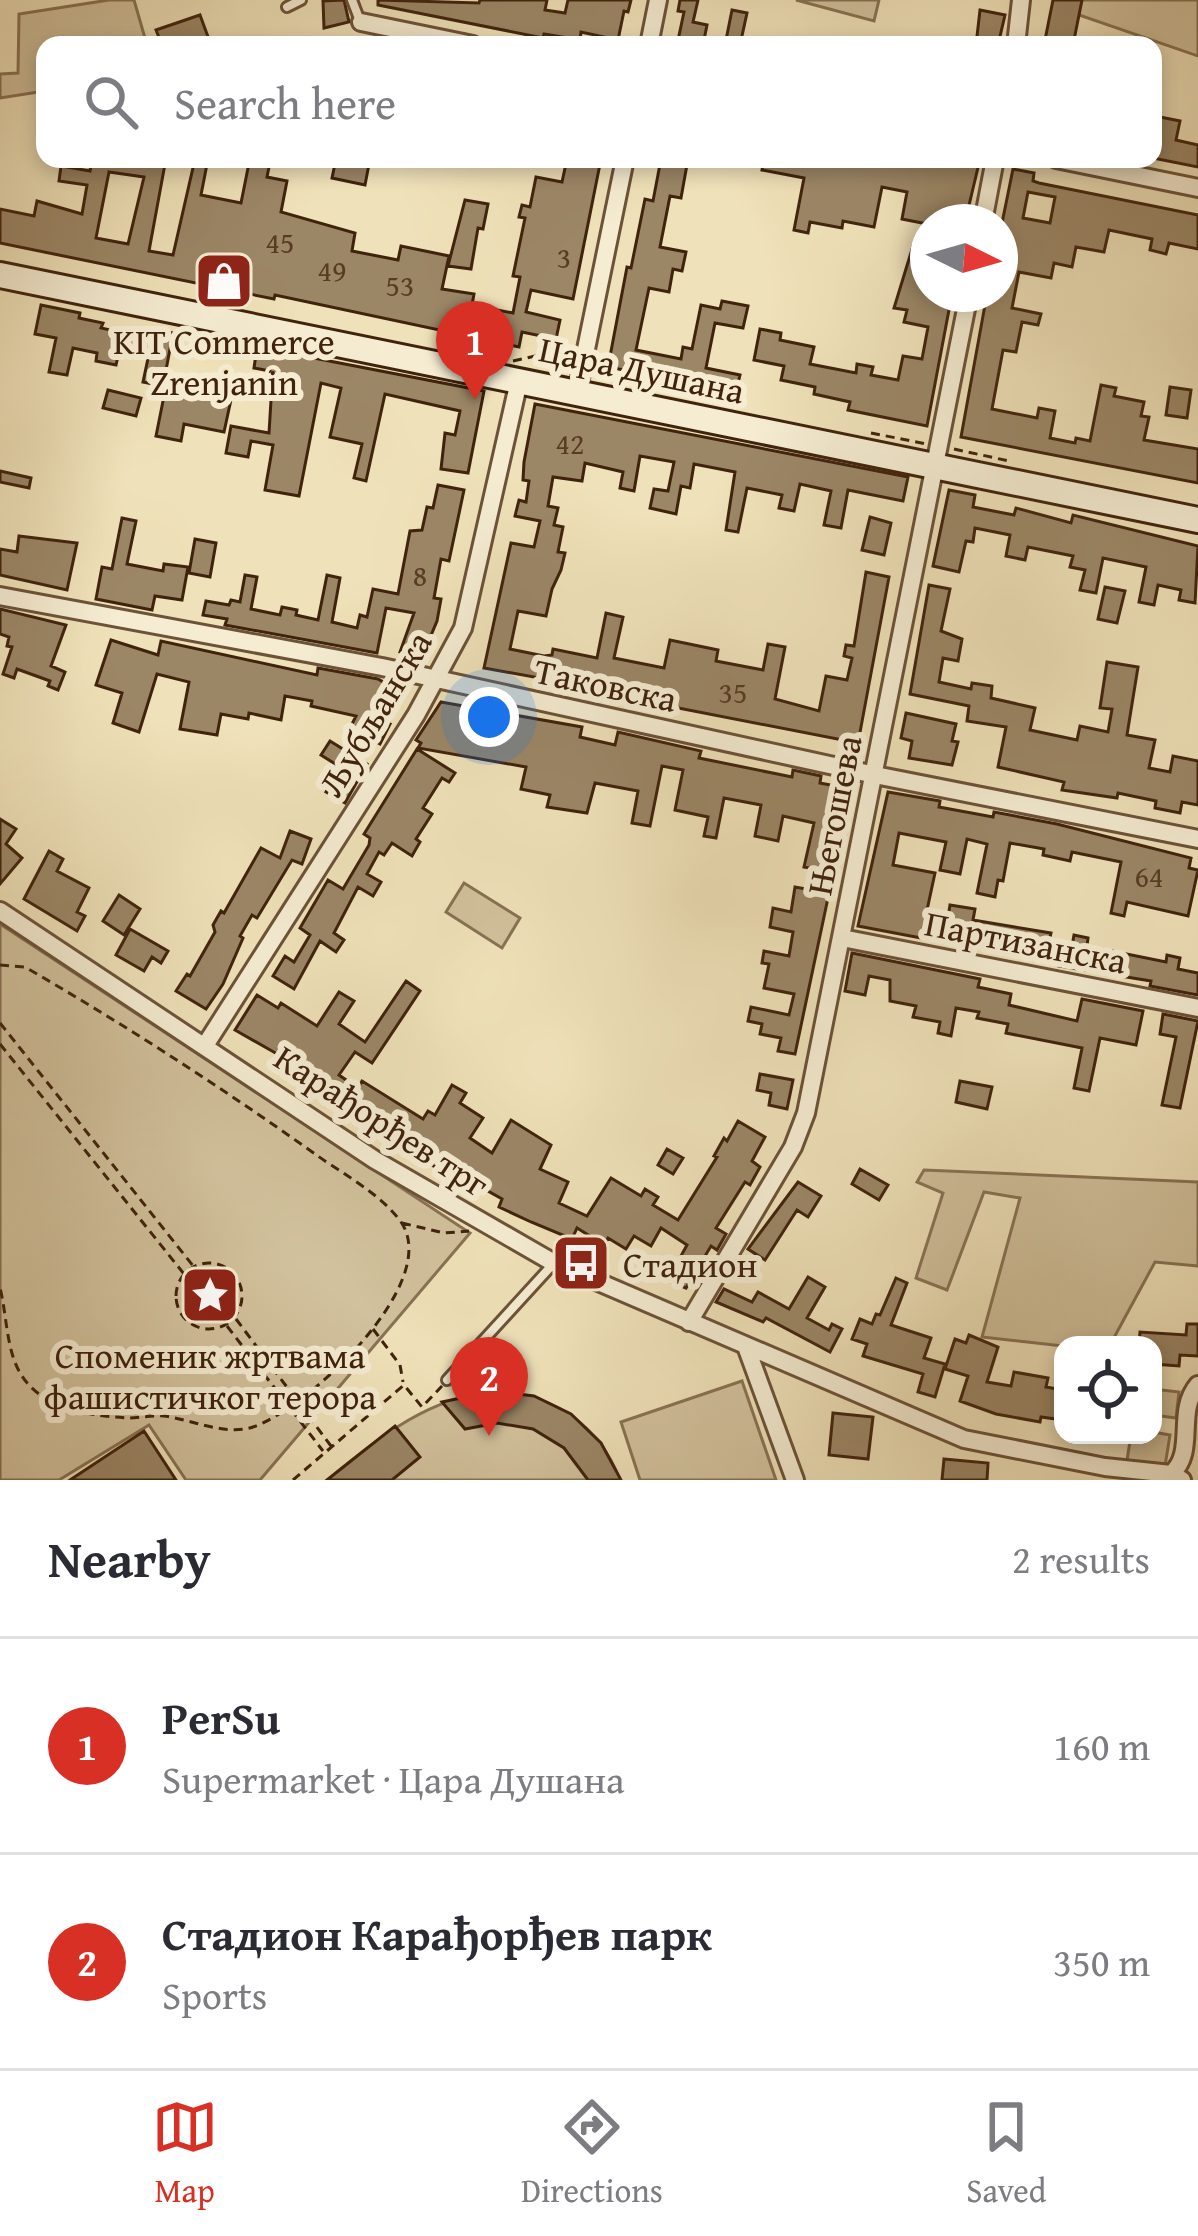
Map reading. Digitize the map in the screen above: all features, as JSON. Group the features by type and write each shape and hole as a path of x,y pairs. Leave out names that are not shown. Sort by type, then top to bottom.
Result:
{"street":[{"path":"651,36 658,0"},
{"path":"1017,36 1022,0"},
{"path":"361,22 429,36"},
{"path":"577,393 623,168"},
{"path":"986,204 993,168"},
{"path":"1100,168 1198,188"},
{"name":"Цара Душана","path":"0,275 1198,520"},
{"name":"Његошева","path":"688,1322 800,1131 966,312"},
{"name":"Љубљанска","path":"206,1045 463,628 518,381"},
{"name":"Таковска","path":"0,596 382,667 875,775 1198,839"},
{"name":"Карађорђев трг","path":"0,911 375,1160 554,1263 964,1439 1104,1473 1176,1477"},
{"name":"Партизанска","path":"842,938 1198,1008"},
{"path":"747,1349 796,1480"},
{"path":"1176,1477 1182,1460 1184,1407 1198,1385"}],"lane":[{"path":"287,7 301,0"},
{"path":"352,0 361,22"},
{"path":"447,1380 554,1263"}],"path":[{"path":"0,965 25,967 194,1068 373,1196 400,1222 409,1240 401,1287 372,1328 322,1382 250,1428 218,1429 161,1416 128,1418 60,1406 39,1396 20,1373 0,1288"},
{"path":"0,1023 189,1270"},
{"path":"0,1044 204,1288"},
{"path":"400,1222 444,1233 492,1230"},
{"path":"214,1263 234,1275 242,1293 230,1321 199,1328 182,1315 176,1294 189,1270 214,1263"},
{"path":"204,1288 217,1288 234,1275"},
{"path":"182,1315 202,1299 204,1288"},
{"path":"215,1301 217,1288"},
{"path":"202,1299 215,1301 325,1453"},
{"path":"230,1321 332,1447"},
{"path":"372,1328 422,1407 447,1380"},
{"path":"293,1480 404,1385"}],"shaded area":[{"path":"134,0 144,36 36,36 36,92 0,98 0,74 18,73 19,14"},
{"path":"796,0 879,0 874,21"},
{"path":"1080,0 1198,0 1198,56 1162,44 1162,36 1140,36 1079,15"},
{"path":"464,883 520,918 502,948 446,912"},
{"path":"0,924 470,1233 260,1480 186,1480 149,1425 59,1480 0,1480"},
{"path":"924,1170 1198,1182 1198,1266 1155,1262 1115,1336 1054,1336 1054,1345 982,1337 1020,1198 984,1192 947,1290 916,1278 943,1193 917,1182"},
{"path":"742,1381 776,1480 640,1480 621,1422"},
{"path":"1162,1390 1179,1392 1176,1418 1162,1416"},
{"path":"494,1391 535,1398 571,1416 600,1443 620,1480 327,1480 425,1411"},
{"path":"1162,1434 1170,1435 1165,1466 1127,1460 1130,1444 1162,1444"}],"building":[{"path":"344,0 349,22 324,28 323,1"},
{"path":"378,0 547,0 545,10 565,13 568,0 631,0 619,36 581,32 580,36 533,36 378,5"},
{"path":"680,0 698,0 693,22 707,25 705,36 679,36 684,12 678,11"},
{"path":"1053,0 1082,0 1075,36 1046,36"},
{"path":"732,10 747,13 742,36 727,36"},
{"path":"980,10 1005,15 1000,36 977,36"},
{"path":"200,15 208,36 158,36 156,30"},
{"path":"1162,117 1180,121 1176,140 1198,145 1198,167 1162,160"},
{"path":"61,168 164,168 149,251 173,255 193,168 206,168 201,195 241,203 248,168 269,168 267,177 287,181 281,212 355,233 352,251 398,260 401,246 449,256 442,289 474,294 472,305 513,313 520,277 513,276 525,218 519,217 522,205 530,207 536,177 562,182 565,168 599,168 573,299 531,290 526,312 560,320 556,339 522,332 519,347 0,243 0,209 34,216 37,201 82,214 87,185 59,181","holes":["109,172 144,177 128,244 96,238"]},
{"path":"334,168 368,168 365,185 332,178"},
{"path":"659,168 686,168 681,198 670,196 660,247 686,252 682,271 673,269 669,292 649,288 636,350 681,359 683,347 692,349 701,305 720,309 722,301 748,306 743,328 715,323 706,368 740,375 736,391 608,367 645,199 653,201"},
{"path":"762,168 978,168 969,204 910,204 910,221 902,219 907,192 882,187 874,227 810,222 808,233 794,230 804,178"},
{"path":"1013,169 1034,173 1033,181 1039,183 1198,215 1198,249 1169,243 1166,254 1150,250 1152,239 1109,230 1104,252 1076,247 1072,267 1054,263 1051,278 1019,272 1018,277 1018,204 1006,204","holes":["1028,192 1055,197 1050,223 1023,218"]},
{"path":"465,200 488,204 483,229 478,228 471,269 448,266"},
{"path":"910,256 910,312 949,312 927,426 848,410 850,402 814,394 815,387 781,380 784,366 754,360 760,329 781,333 780,340 814,347 810,364 856,373 857,364 873,367 871,375 898,380 903,356 922,359 928,327 904,322 907,310 894,308"},
{"path":"41,305 80,313 79,318 103,323 101,328 142,337 144,328 173,333 163,386 143,382 150,349 121,343 116,365 96,361 97,353 73,348 67,375 49,372 56,338 35,334"},
{"path":"1018,309 1041,314 1038,325 1022,322 1016,352 1003,350 992,409 1037,418 1039,408 1055,411 1050,438 1090,441 1101,385 1116,388 1114,396 1144,402 1141,416 1149,417 1144,440 1198,449 1198,483 961,437 984,312"},
{"path":"257,347 484,391 468,473 441,469 445,433 455,435 460,411 385,394 366,481 354,478 362,444 330,437 341,388 321,383 299,496 265,490 273,445 251,441 248,457 226,453 231,426 269,433 272,384 268,383 270,371 254,368"},
{"path":"210,375 235,381 224,432 184,424 181,441 156,436 165,391 202,399"},
{"path":"1170,387 1191,390 1187,418 1166,415"},
{"path":"108,390 141,398 136,416 103,408"},
{"path":"535,404 908,477 903,501 848,490 841,528 824,525 831,491 800,484 794,511 779,508 782,495 747,488 738,532 726,530 735,472 694,464 690,488 681,486 676,514 650,508 654,489 668,491 674,462 640,456 634,491 620,488 623,472 585,463 582,481 553,477 548,506 558,508 554,525 563,527 558,552 565,553 561,570 546,616 518,611 510,649 544,656 552,655 553,649 597,658 606,613 623,617 614,658 664,668 670,640 718,650 716,661 763,670 768,644 785,647 775,699 819,711 826,676 847,680 852,658 844,656 846,645 854,646 866,572 889,577 858,743 617,696 619,687 590,681 589,687 484,668 511,543 534,547 540,521 515,516 519,500 526,502 529,481 523,480 524,462"},
{"path":"0,471 31,478 29,488 0,482"},
{"path":"438,485 464,490 449,561 441,559 434,598 441,599 437,621 421,659 400,652 414,613 386,608 377,653 225,625 227,619 203,615 206,601 240,602 245,575 257,577 251,609 280,615 282,607 318,620 327,575 340,578 332,622 357,628 360,615 367,617 373,589 398,594 410,531 422,530"},
{"path":"949,490 975,495 973,507 1014,515 1016,508 1071,523 1073,515 1198,546 1195,603 1179,600 1181,590 1158,585 1154,605 1139,602 1146,567 1103,558 1096,593 1080,590 1085,570 1070,567 1073,556 1028,547 1025,560 1006,556 1010,535 975,528 973,542 966,541 959,572 933,566"},
{"path":"870,517 891,523 884,555 862,550"},
{"path":"122,518 136,521 127,564 163,571 164,564 188,567 182,600 155,596 152,610 96,599 102,567 112,569"},
{"path":"19,536 77,543 67,590 0,575 0,549 17,552"},
{"path":"195,539 216,543 210,577 189,573"},
{"path":"929,585 950,589 941,631 962,639 958,661 943,658 939,682 971,689 972,683 992,686 991,698 1035,708 1030,730 1077,740 1080,726 1108,732 1112,709 1100,708 1107,662 1138,667 1127,735 1155,740 1149,768 1170,772 1173,756 1198,761 1198,805 1182,802 1180,813 1155,808 1156,801 1118,793 1117,798 1062,790 1064,782 998,767 1006,727 967,721 969,706 910,694"},
{"path":"1105,587 1125,591 1117,623 1098,619"},
{"path":"0,609 66,625 51,666 65,672 58,690 48,686 50,681 17,669 14,678 3,674 12,647 7,646 9,637 0,634"},
{"path":"111,640 158,655 161,641 317,675 318,668 378,679 397,690 385,722 390,724 380,744 350,728 356,716 285,696 281,720 249,713 248,719 221,714 217,735 180,729 189,682 157,674 139,732 113,723 122,693 96,685"},
{"path":"441,702 582,727 580,737 615,745 618,732 701,751 699,758 792,777 793,770 821,776 820,783 851,789 795,1054 778,1051 781,1038 760,1034 762,1024 748,1021 751,1007 789,1015 794,994 764,988 769,964 762,963 764,951 789,956 793,932 770,927 773,908 791,912 795,887 817,891 821,870 804,867 814,823 783,816 778,841 755,836 761,805 724,798 716,838 704,836 708,817 675,810 683,770 662,766 650,826 632,823 638,791 595,783 587,813 547,807 550,795 521,789 526,767 418,748 421,743 416,740"},
{"path":"906,713 956,724 952,741 958,742 952,765 909,758 912,741 901,738"},
{"path":"330,741 367,764 345,803 326,792 340,767 321,755"},
{"path":"417,749 455,773 449,782 442,778 423,808 432,814 416,839 420,842 412,856 392,843 384,855 379,852 367,874 381,882 373,896 358,887 334,933 344,940 336,952 320,941 294,989 273,976 285,956 294,962 310,935 300,928 328,880 343,889 369,845 370,838 364,834"},
{"path":"888,792 940,801 939,807 1057,824 1191,858 1189,868 1198,870 1188,916 1127,902 1124,916 1111,913 1121,862 1072,852 1070,861 1043,855 1044,849 1010,843 995,897 977,893 987,844 967,839 960,874 940,870 946,842 899,833 893,865 935,873 921,938 858,926"},
{"path":"0,819 16,829 6,844 22,858 0,884"},
{"path":"290,831 311,839 302,864 292,860 257,918 252,915 223,984 206,1009 176,991 190,976 215,932 213,925 261,848 280,858"},
{"path":"49,851 63,859 57,871 89,888 77,912 85,916 77,931 24,899"},
{"path":"119,895 140,909 124,935 103,921"},
{"path":"950,905 975,909 973,920 1051,933 1049,942 1072,946 1074,935 1088,938 1087,946 1166,962 1167,955 1180,958 1178,969 1198,973 1198,995 1150,986 1151,981 1059,966 1053,956 945,935"},
{"path":"130,929 168,951 161,963 152,957 144,971 116,955"},
{"path":"852,953 980,979 978,987 1011,994 1009,1005 1077,1021 1082,999 1143,1011 1136,1045 1100,1038 1089,1091 1074,1088 1082,1048 1006,1033 1008,1024 956,1008 951,1036 938,1033 940,1022 913,1017 916,1006 890,1001 890,980 869,976 865,995 845,991"},
{"path":"406,981 420,991 372,1063 355,1052 339,1075 358,1088 362,1081 423,1119 428,1111 435,1115 452,1085 466,1093 460,1103 483,1118 470,1138 492,1153 511,1120 551,1145 540,1169 568,1182 559,1203 587,1216 611,1178 641,1196 645,1189 658,1197 653,1205 678,1220 738,1121 765,1137 752,1161 760,1167 716,1228 726,1234 717,1250 711,1246 686,1288 662,1278 669,1264 675,1267 687,1245 661,1228 651,1246 634,1236 626,1249 608,1238 604,1245 577,1228 572,1239 531,1222 499,1207 502,1199 470,1181 465,1188 425,1160 430,1152 396,1124 390,1134 369,1121 375,1110 336,1086 331,1093 235,1030 257,995 278,1008 281,1003 317,1026 339,992 354,1001 339,1024 365,1042"},
{"path":"1163,1014 1198,1021 1180,1108 1162,1105 1176,1037 1160,1034"},
{"path":"760,1074 793,1080 787,1109 769,1105 771,1093 757,1090"},
{"path":"960,1081 992,1087 987,1109 956,1102"},
{"path":"667,1149 683,1158 673,1174 658,1165"},
{"path":"860,1169 888,1185 879,1200 852,1184"},
{"path":"798,1182 821,1196 808,1217 797,1210 765,1260 748,1249"},
{"path":"808,1277 825,1287 807,1318 829,1330 832,1324 842,1329 830,1352 766,1318 763,1322 716,1302 724,1289 752,1302 758,1292 789,1309"},
{"path":"896,1278 907,1283 891,1325 931,1338 924,1358 945,1364 935,1397 918,1392 923,1374 863,1356 867,1344 852,1339 860,1319 872,1324 876,1314 880,1315"},
{"path":"1187,1324 1198,1324 1198,1356 1180,1355 1179,1366 1162,1365 1162,1336 1140,1336 1140,1332 1186,1335"},
{"path":"969,1335 998,1347 987,1382 1011,1386 1014,1372 1048,1378 1046,1387 1054,1388 1054,1419 1041,1417 1040,1422 996,1414 960,1401 968,1376 945,1369 955,1339 966,1343"},
{"path":"494,1391 534,1396 571,1414 601,1443 621,1480 588,1480 564,1448 533,1429 497,1423 465,1429 442,1402"},
{"path":"833,1413 873,1417 868,1459 829,1455"},
{"path":"395,1426 420,1457 392,1480 327,1480"},
{"path":"144,1431 176,1480 70,1480"},
{"path":"944,1459 988,1463 987,1480 942,1480"}],"place":[{"name":"KIT Commerce Zrenjanin","path":"224,281"},
{"name":"PerSu","path":"475,400"},
{"name":"Стадион","path":"581,1263"},
{"name":"Споменик жртвама фашистичког терора","path":"210,1295"},
{"name":"Стадион Карађорђев парк","path":"489,1436"}]}
